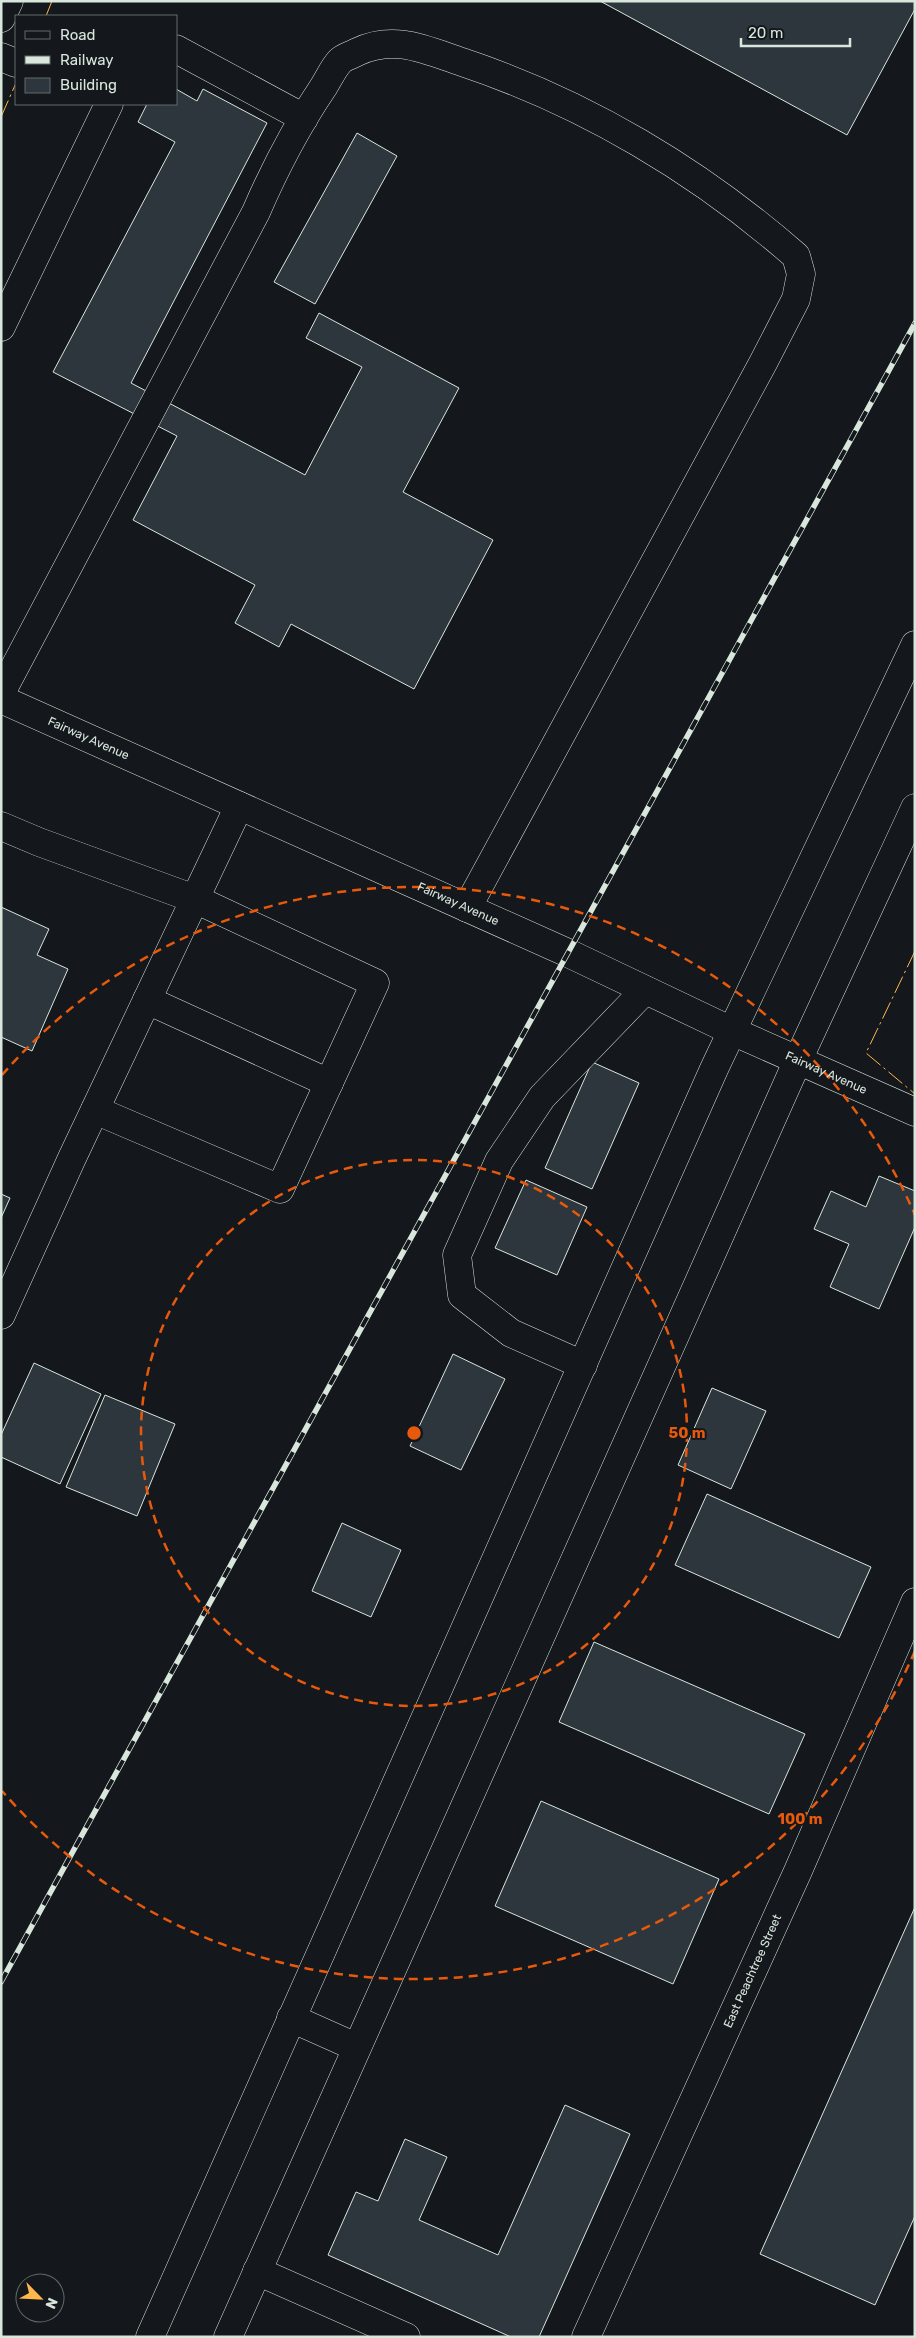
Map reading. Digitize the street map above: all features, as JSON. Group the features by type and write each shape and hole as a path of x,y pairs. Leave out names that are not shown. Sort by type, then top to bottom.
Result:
{"main road":[{"path":"1,18 9,1"},
{"path":"1,692 256,212 273,173 304,118 341,60 372,45 404,44 486,70 539,91 616,129 701,182 796,256 801,274 796,299 763,363 467,908"},
{"path":"178,50 304,118"},
{"path":"1,57 15,63"},
{"path":"1,327 109,105"},
{"path":"150,2337 732,1031 915,645"},
{"name":"Fairway Avenue","path":"1,699 568,952 732,1031 915,1112"},
{"path":"1,1315 95,1110 239,806"},
{"path":"228,2337 798,1060 915,808"},
{"path":"1,826 39,842 195,899 375,983 280,1189 95,1110"},
{"path":"583,1364 511,1333 462,1295 456,1255 499,1162 542,1097 645,990"},
{"path":"147,1000 329,1083"},
{"name":"East Peachtree Street","path":"586,2337 798,1871 915,1602"},
{"path":"291,2018 356,2047"},
{"path":"257,2270 406,2337"}],"building":[{"path":"600,1 915,1 915,9 847,135"},
{"path":"203,89 267,123 131,383 305,475 362,367 306,338 319,313 459,388 403,492 493,540 414,689 291,624 279,647 235,623 255,585 133,520 177,436 53,372 175,142 138,122 146,105 178,105 178,90 197,101"},
{"path":"357,133 397,156 315,304 274,282"},
{"path":"1,907 49,929 37,955 68,969 32,1051 1,1037"},
{"path":"592,1062 639,1083 592,1189 545,1168"},
{"path":"879,1176 915,1191 915,1227 879,1309 830,1287 849,1244 814,1229 831,1191 866,1207"},
{"path":"526,1180 587,1207 557,1275 495,1248"},
{"path":"1,1194 10,1198 1,1218"},
{"path":"453,1354 505,1379 461,1470 410,1446"},
{"path":"34,1363 101,1394 60,1484 1,1457 1,1435"},
{"path":"712,1388 766,1411 731,1489 678,1465"},
{"path":"105,1395 175,1424 137,1516 66,1487"},
{"path":"707,1494 871,1567 839,1638 675,1565"},
{"path":"342,1523 401,1550 371,1617 312,1591"},
{"path":"594,1642 805,1734 769,1814 559,1722"},
{"path":"541,1801 719,1879 673,1984 495,1906"},
{"path":"915,1907 915,2216 875,2305 760,2254"},
{"path":"565,2105 630,2134 539,2337 511,2337 328,2255 356,2192 378,2201 405,2139 447,2157 419,2220 498,2255"}],"railway":[{"path":"1,1982 915,323"}],"power":[{"path":"46,15 52,1"},
{"path":"1,117 15,85"},
{"path":"915,951 866,1053 915,1094"}]}
